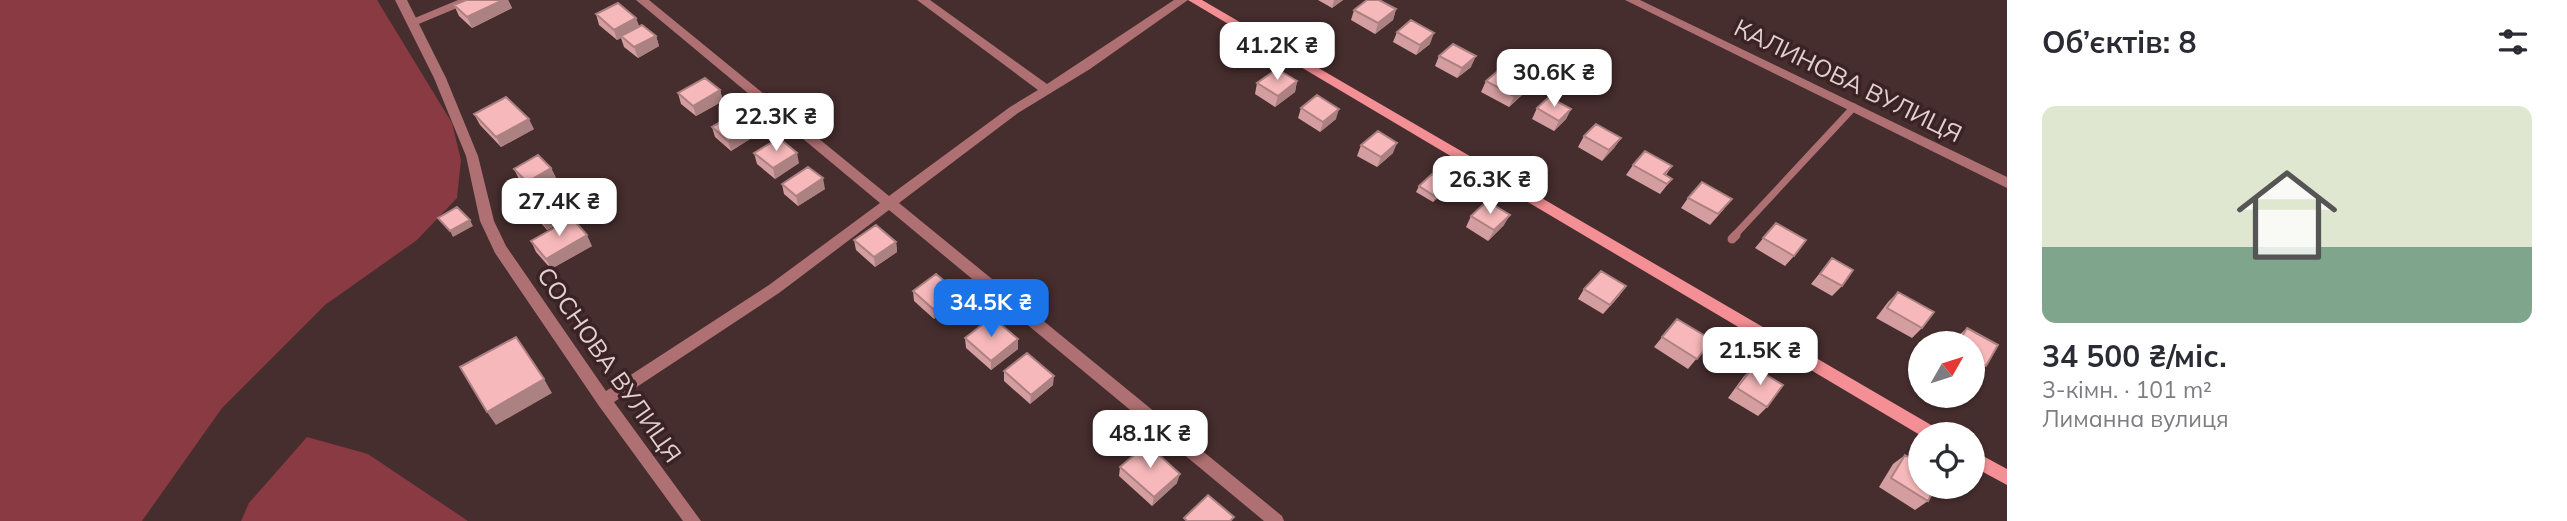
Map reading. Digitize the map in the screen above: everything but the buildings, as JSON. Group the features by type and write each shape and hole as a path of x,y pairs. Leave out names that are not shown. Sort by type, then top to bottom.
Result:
{"main road":[{"path":"1194,0 1912,422"},
{"path":"1985,465 2007,478"}],"street":[{"name":"СОСНОВА ВУЛИЦЯ","path":"401,0 440,78 472,156 487,221 500,249 604,401 693,521"},
{"path":"642,0 708,57 889,202 1276,521"},
{"path":"923,0 1046,90"},
{"path":"604,401 774,289 1014,110 1182,0"},
{"name":"КАЛИНОВА ВУЛИЦЯ","path":"1631,0 2007,183"}],"lane":[{"path":"412,23 467,0"},
{"path":"1732,239 1854,107"}],"shaded area":[{"path":"0,0 377,0 452,123 461,160 457,198 417,240 325,305 222,408 142,521 0,521"},
{"path":"307,437 368,454 468,521 241,521 249,503"}]}
